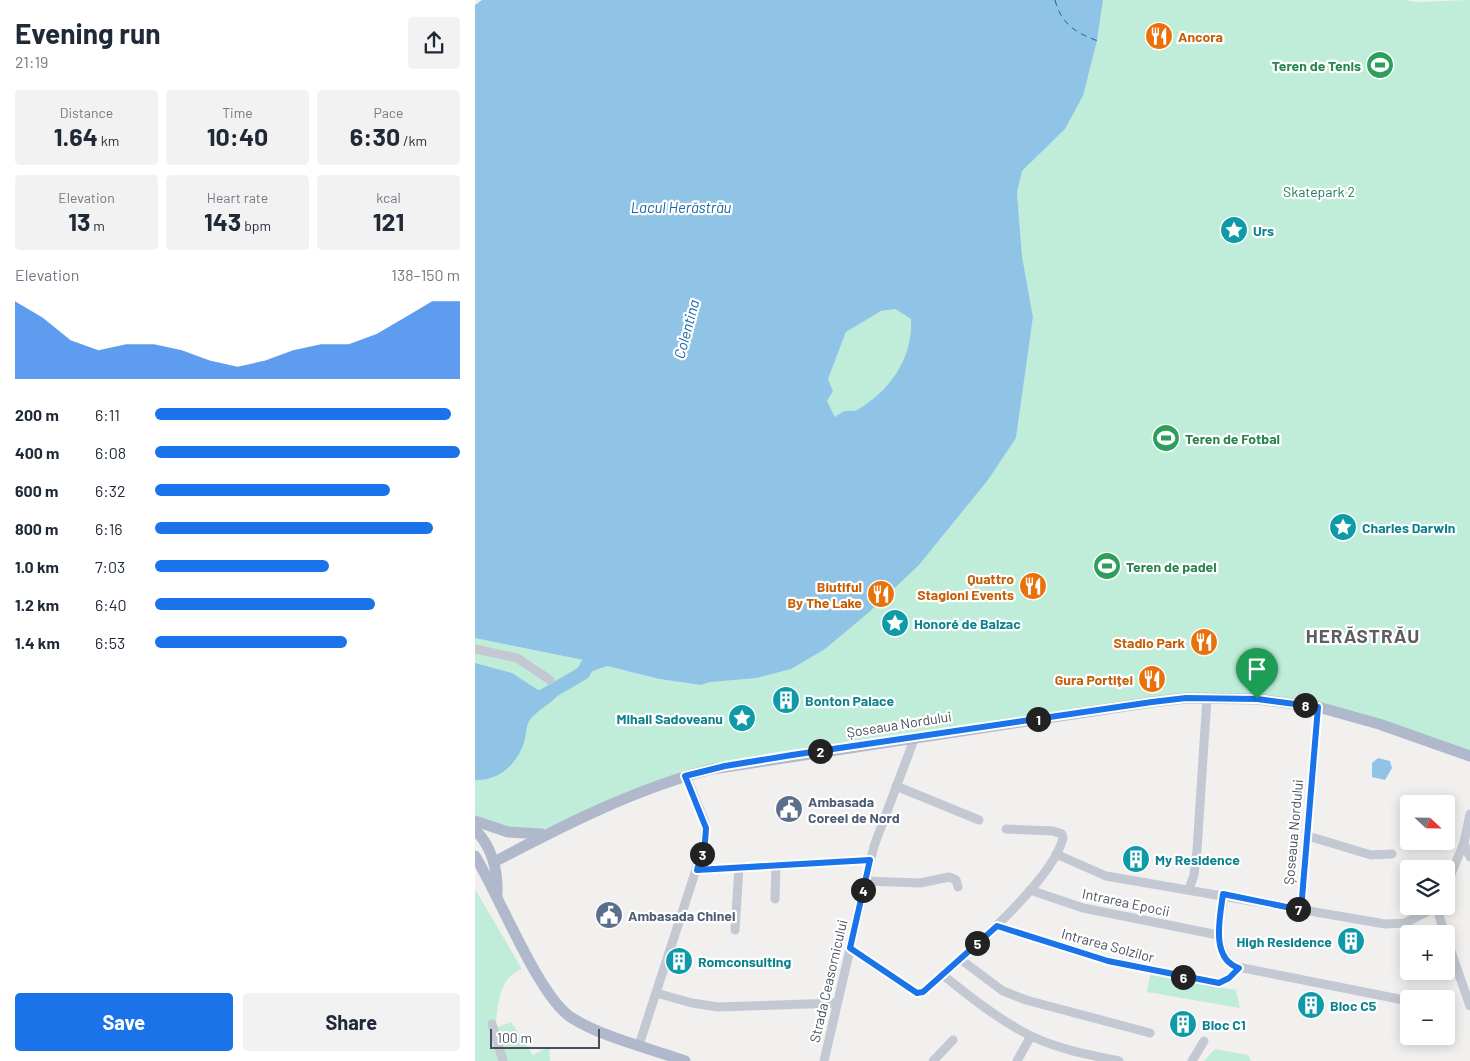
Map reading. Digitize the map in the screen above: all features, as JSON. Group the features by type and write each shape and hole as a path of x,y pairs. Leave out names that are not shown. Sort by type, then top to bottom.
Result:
{"main road":[{"name":"Șoseaua Nordului","path":"494,862 547,834 685,776 740,764 1152,702 1207,698 1266,700 1318,707 1379,724 1470,756"},
{"name":"Șoseaua Nordului","path":"475,821 509,832 547,834"},
{"path":"475,830 487,845 494,862 497,896"},
{"path":"477,860 543,984 558,1006 581,1023 685,1061"}],"street":[{"path":"475,649 517,658 550,680"},
{"path":"1189,889 1194,875 1197,850 1207,698"},
{"name":"Șoseaua Nordului","path":"1301,910 1318,707"},
{"name":"Strada Ceasornicului","path":"824,1061 870,860 915,737"},
{"path":"639,1045 705,842 706,828 685,776"},
{"path":"896,786 979,820"},
{"path":"1455,864 1464,843 1470,814"},
{"path":"850,948 917,993 923,992 997,926 1030,890 1056,854 1063,838 1058,832 1005,829"},
{"path":"1308,836 1371,855 1392,854"},
{"path":"1464,843 1470,857"},
{"path":"1056,854 1106,876 1223,894 1301,910 1397,924 1405,923 1421,915"},
{"name":"Șoseaua Nordului","path":"477,860 494,862"},
{"path":"697,870 870,860"},
{"path":"775,899 776,865"},
{"path":"735,930 739,867"},
{"path":"865,881 920,883 949,877 956,880 958,887"},
{"name":"Intrarea Epocii","path":"1030,890 1083,908 1218,935"},
{"path":"1223,894 1218,935 1224,956 1233,966 1400,998"},
{"name":"Intrarea Solzilor","path":"997,926 1108,961 1214,983 1219,983 1229,978 1239,968"},
{"path":"960,959 1003,990 1026,1000 1150,1033"},
{"path":"1455,962 1470,1006"},
{"path":"943,975 971,998 1031,1036 1093,1058 1119,1061"},
{"path":"656,993 692,1003 718,1007 837,1003"},
{"path":"492,1024 503,1061"},
{"path":"1017,1061 1031,1036"},
{"path":"933,1061 953,1040"},
{"path":"1192,1061 1204,1042"}],"green space":[{"name":"Skatepark 2","path":"1103,0 1404,0 1418,2 1470,0 1470,753 1380,723 1217,695 918,732 743,758 680,774 547,828 510,828 492,823 475,815 475,638 583,660 586,664 585,674 607,666 659,679 701,685 710,682 919,565 988,480 1016,438 1033,317 1022,256 1017,193 1022,171 1065,129 1083,96 1097,41"},
{"path":"895,309 911,319 911,333 904,360 890,383 880,393 857,410 835,417 827,401 833,391 828,379 846,332 881,311"},
{"path":"475,889 522,969 514,973 504,986 499,1002 495,1028 511,1022 533,1055 549,1047 550,1061 475,1061"},
{"path":"1150,975 1236,990 1240,1008 1147,992"},
{"path":"1215,1049 1248,1055 1251,1061 1204,1061"}],"water":[{"name":"Lacul Herăstrău","path":"482,0 1103,0 1097,41 1083,96 1065,129 1022,171 1017,193 1022,256 1033,317 1016,438 988,480 919,565 868,613 825,649 791,669 756,678 710,682 701,685 659,679 607,666 585,674 581,671 586,664 583,660 475,638 475,5","holes":["895,309 911,319 908,347 897,372 889,383 880,393 857,410 845,411 835,417 827,401 833,391 828,379 846,332 881,311"]},
{"path":"475,663 512,673 538,690 553,689 558,695 529,721 521,751 511,765 499,775 484,780 475,780"},
{"path":"1378,758 1390,761 1392,768 1385,780 1372,777 1372,763"}],"waterway":[{"path":"540,698 583,673 592,657"}],"ferry route":[{"path":"1055,0 1065,21 1076,31 1098,41"}],"place":[{"name":"Ancora","path":"1159,36"},
{"name":"Teren de Tenis","path":"1380,65"},
{"name":"Urs","path":"1234,230"},
{"name":"Teren de Fotbal","path":"1166,438"},
{"name":"Charles Darwin","path":"1343,527"},
{"name":"Teren de padel","path":"1107,566"},
{"name":"Quattro Stagioni Events","path":"1033,586"},
{"name":"Biutiful By The Lake","path":"881,594"},
{"name":"Honoré de Balzac","path":"895,623"},
{"name":"Stadio Park","path":"1204,642"},
{"name":"Gura Portiței","path":"1152,679"},
{"name":"Bonton Palace","path":"786,700"},
{"name":"Mihail Sadoveanu","path":"742,718"},
{"name":"Ambasada Coreei de Nord","path":"789,809"},
{"name":"My Residence","path":"1136,859"},
{"name":"Ambasada Chinei","path":"609,915"},
{"name":"High Residence","path":"1351,941"},
{"name":"Romconsulting","path":"679,961"},
{"name":"Bloc C5","path":"1311,1005"},
{"name":"Bloc C1","path":"1183,1024"}],"district":[{"name":"HERĂSTRĂU","path":"1363,635"}],"route":[{"path":"1186,698 1257,699 1318,707 1301,910 1223,894 1218,935 1224,956 1233,966 1239,968 1229,978 1219,983 1128,966 1087,956 997,926 920,994 850,948 870,860 697,870 705,842 706,828 685,776 725,766 792,755 1152,702 1186,698"}],"water label":[{"name":"Colentina","path":"686,329"}]}
